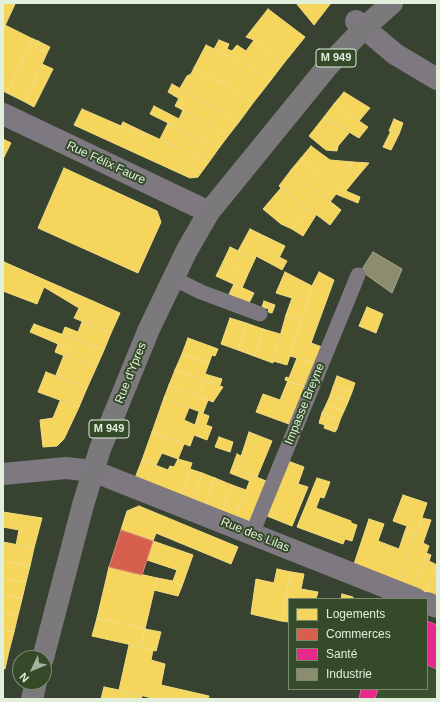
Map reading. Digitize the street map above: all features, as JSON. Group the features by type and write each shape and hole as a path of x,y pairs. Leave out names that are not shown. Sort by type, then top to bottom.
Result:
{"main road":[{"name":"M 949","path":"360,25 370,3"},
{"name":"M 949","path":"360,25 392,3"},
{"name":"Rue d'Ypres","path":"45,650 100,450 149,329 173,278 197,231 209,212 360,25"}],"street":[{"path":"360,25 395,54 437,79"},
{"name":"Rue Félix Faure","path":"3,114 209,212"},
{"name":"Rue des Lilas","path":"3,474 66,468 93,471 413,598"}],"lane":[{"name":"Impasse Breyne","path":"252,534 358,275"},
{"path":"173,278 201,292 260,314"}],"shaded area":[{"path":"428,622 437,626 437,699 359,699 362,690 428,690"}],"building: Logements":[{"path":"5,3 15,4 3,30 3,7"},
{"path":"296,3 331,3 314,25"},
{"path":"268,9 305,37 284,63 254,40 246,37"},
{"path":"5,25 33,39 7,93 3,91 3,30"},
{"path":"33,39 38,41 35,47 47,53 25,102 7,93"},
{"path":"219,40 229,44 227,49 232,51 237,45 246,51 254,40 284,63 271,80 245,64 214,49"},
{"path":"38,41 50,47 47,53 35,47"},
{"path":"206,45 245,64 271,80 253,103 228,86 194,68"},
{"path":"42,64 53,69 34,107 25,102"},
{"path":"194,68 228,86 253,103 239,122 180,88"},
{"path":"172,84 239,122 228,136 179,108 183,101 168,92"},
{"path":"344,92 370,108 359,121 334,104"},
{"path":"179,98 183,101 179,108 175,106"},
{"path":"334,104 368,127 359,138 324,117"},
{"path":"154,106 179,119 183,110 228,136 219,148 150,114"},
{"path":"82,109 144,136 146,133 209,162 198,177 190,178 74,125"},
{"path":"324,117 349,133 338,146 337,151 326,150 309,136"},
{"path":"394,119 403,123 399,134 389,131"},
{"path":"123,122 146,133 144,136 121,126"},
{"path":"168,123 219,148 209,162 160,139"},
{"path":"391,131 399,134 391,150 383,147"},
{"path":"3,139 11,143 3,159"},
{"path":"311,146 330,160 353,162 348,168 358,176 344,193 301,158"},
{"path":"301,158 344,193 346,191 360,197 358,203 336,194 330,202 291,170"},
{"path":"353,162 369,163 358,176 348,168"},
{"path":"64,168 157,211 161,222 138,273 38,228"},
{"path":"291,170 341,210 330,225 279,186"},
{"path":"281,188 307,208 292,229 281,224 263,209"},
{"path":"307,208 316,215 303,236 292,229"},
{"path":"250,229 285,246 275,266 256,256 255,259 238,251"},
{"path":"230,247 255,259 248,274 223,262"},
{"path":"279,257 287,261 282,270 275,266"},
{"path":"4,262 120,313 111,333 74,318 79,308 44,287 37,304 3,291"},
{"path":"223,262 248,274 242,288 216,276"},
{"path":"285,272 312,286 301,321 286,315 292,298 276,293"},
{"path":"319,272 334,280 311,343 322,347 316,363 290,356 312,286"},
{"path":"234,284 254,293 249,303 229,294"},
{"path":"264,301 275,305 272,313 268,312 269,309 262,307"},
{"path":"367,307 383,314 376,333 359,326"},
{"path":"286,315 301,321 287,365 273,361"},
{"path":"230,318 246,323 238,350 221,344"},
{"path":"82,322 111,333 104,350 62,335 65,327 78,332"},
{"path":"246,323 263,329 254,356 238,350"},
{"path":"34,324 104,350 96,368 67,357 70,349 30,332"},
{"path":"263,329 280,334 273,363 254,356"},
{"path":"188,338 218,349 215,356 212,355 209,363 182,354"},
{"path":"58,344 70,349 67,357 55,352"},
{"path":"182,354 209,363 205,374 222,379 220,385 175,370"},
{"path":"64,355 96,368 87,388 56,375"},
{"path":"297,358 316,363 306,387 291,382 289,384 287,383 288,381 285,380 286,377 289,378"},
{"path":"175,370 204,380 198,396 169,385"},
{"path":"46,372 87,388 79,407 38,392"},
{"path":"337,376 355,383 352,392 333,387"},
{"path":"204,380 223,387 213,402 198,396"},
{"path":"291,382 306,387 289,424 256,412 263,394 280,400 287,383 289,384"},
{"path":"169,385 208,400 203,413 164,398"},
{"path":"333,387 352,392 348,402 330,396"},
{"path":"330,396 348,402 344,411 326,405"},
{"path":"164,398 189,408 184,420 195,425 199,412 209,416 206,425 212,427 207,440 194,435 190,446 152,432"},
{"path":"60,401 79,407 64,439 57,446 43,447 40,420 53,418"},
{"path":"326,405 344,411 340,420 322,413"},
{"path":"322,413 340,420 337,429 319,423"},
{"path":"325,425 337,429 335,432 324,428"},
{"path":"152,432 184,444 178,459 162,453 156,465 142,460"},
{"path":"249,432 272,441 257,477 237,469"},
{"path":"219,437 233,442 230,452 215,447"},
{"path":"237,454 241,456 235,475 230,473"},
{"path":"178,459 192,463 181,495 135,478 142,460 168,470 170,466 174,467"},
{"path":"288,461 304,467 298,484 308,487 292,526 267,516"},
{"path":"190,469 202,473 192,499 181,495"},
{"path":"237,469 252,475 250,481 235,475"},
{"path":"202,473 215,478 206,504 192,499"},
{"path":"252,475 266,481 250,521 236,516"},
{"path":"215,478 232,485 222,511 206,504"},
{"path":"317,478 330,482 324,498 320,497 316,508 351,521 351,523 357,525 352,541 345,539 343,544 297,527"},
{"path":"232,485 246,490 236,516 222,511"},
{"path":"403,495 427,503 416,535 405,531 407,526 393,521"},
{"path":"139,506 238,547 231,564 156,533 153,541 121,530 127,511"},
{"path":"3,512 42,518 34,548 16,545 19,530 3,527"},
{"path":"422,518 431,520 423,543 429,546 413,589 398,583"},
{"path":"369,519 384,524 378,541 399,549 405,531 416,535 399,581 354,564"},
{"path":"153,541 193,555 182,586 173,581 177,570 147,560"},
{"path":"3,542 34,548 30,566 3,561"},
{"path":"426,553 431,555 429,561 437,565 426,594 413,589"},
{"path":"3,561 30,566 26,582 3,578"},
{"path":"437,564 437,598 426,594"},
{"path":"109,567 157,578 145,629 97,618"},
{"path":"277,569 291,572 281,621 251,614 256,579 274,583"},
{"path":"291,572 304,574 301,589 318,592 316,598 288,598 288,622 281,621"},
{"path":"3,578 26,582 22,599 3,595"},
{"path":"157,578 173,581 182,586 178,596 154,590"},
{"path":"342,594 353,597 353,598 341,598"},
{"path":"3,595 22,599 18,615 3,612"},
{"path":"3,612 18,615 14,632 3,630"},
{"path":"97,618 145,629 141,647 92,636"},
{"path":"145,629 161,632 156,651 141,647"},
{"path":"3,630 14,632 9,651 3,650"},
{"path":"129,645 153,650 151,660 165,664 161,685 209,696 208,699 156,699 119,690"},
{"path":"3,650 9,651 5,669 3,668"},
{"path":"104,687 142,696 141,699 101,699"}],"building: Commerces":[{"path":"121,530 153,541 142,575 109,567"}],"building: Santé":[{"path":"428,621 437,625 437,669 428,665"},
{"path":"361,690 378,690 375,699 359,699"}],"building: Industrie":[{"path":"373,252 402,269 392,293 361,271"}]}
